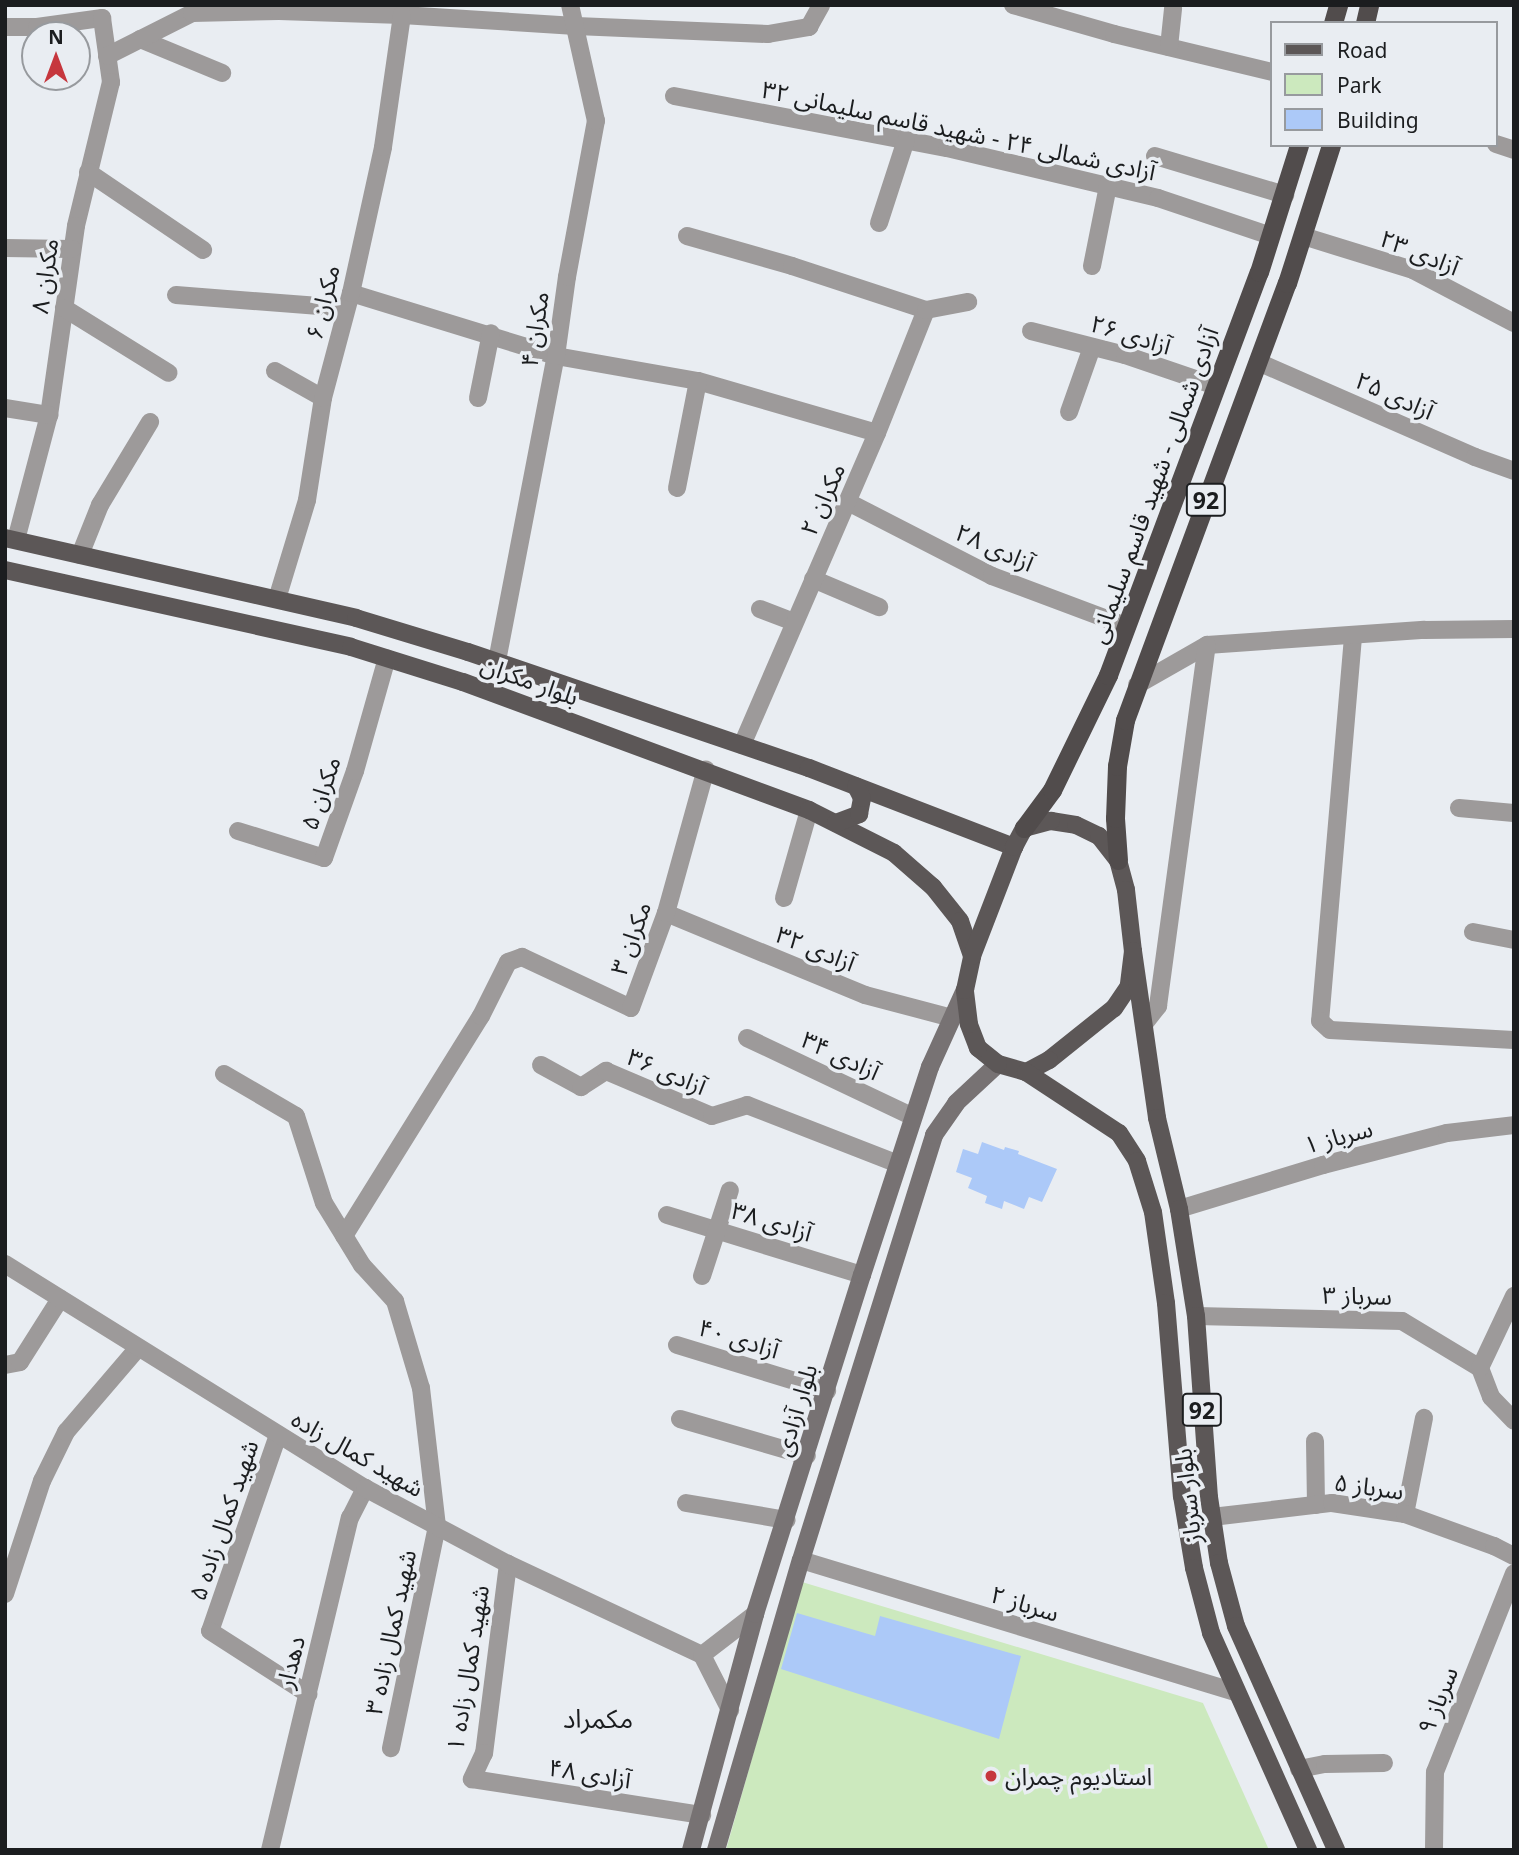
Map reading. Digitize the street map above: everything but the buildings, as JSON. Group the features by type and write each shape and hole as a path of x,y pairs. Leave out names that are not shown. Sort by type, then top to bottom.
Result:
{"highway":[{"name":"آزادی شمالی - شهید قاسم سلیمانی","path":"1024,828 1052,790 1093,712 1271,236 1298,147"},
{"name":"92","path":"1118,860 1115,818 1117,766 1125,720 1258,362 1303,236 1330,147"}],"main road":[{"name":"بلوار مکران","path":"11,539 356,618 497,661 743,745 1014,847"},
{"name":"بلوار مکران","path":"5,570 352,647 463,681 706,769 810,810 894,853 933,887 960,921 972,956"},
{"path":"836,823 859,814 862,798 856,786"},
{"name":"92","path":"1051,821 1076,825 1099,836 1118,860 1126,890 1133,951 1129,986 1114,1009 1048,1060 1026,1072 998,1064 978,1048 969,1024 965,990 972,956 1014,847 1024,828 1051,821"},
{"name":"بلوار سرباز","path":"1133,951 1157,1118 1179,1209 1196,1316 1212,1517 1236,1626 1336,1850"},
{"name":"بلوار آزادی","path":"691,1850 755,1614 787,1520 862,1275 930,1067 965,990"},
{"name":"بلوار آزادی","path":"716,1850 800,1560 934,1135 956,1103 998,1064"},
{"name":"بلوار سرباز","path":"1026,1072 1119,1133 1137,1161 1153,1212 1166,1303 1182,1496 1194,1568 1211,1633 1308,1850"}],"street":[{"name":"مکران ۴","path":"497,661 556,356 567,277 596,121 570,5"},
{"path":"107,56 192,13 388,11 576,26 768,34 809,27 821,5"},
{"path":"1013,5 1270,72"},
{"path":"1168,47 1173,8"},
{"name":"مکران ۶","path":"277,600 307,500 323,398 349,300 383,146 388,11"},
{"name":"مکران ۸","path":"5,27 37,27 102,18 111,82 72,249 49,415 11,539"},
{"path":"140,39 222,73"},
{"name":"آزادی شمالی ۲۴ - شهید قاسم سلیمانی ۳۲","path":"674,96 905,140 1108,186 1158,198 1271,236"},
{"path":"879,223 905,140"},
{"path":"1155,156 1285,195"},
{"path":"89,173 203,250"},
{"path":"1091,266 1108,186"},
{"path":"687,236 792,266 926,310 968,302"},
{"name":"آزادی ۲۳","path":"1303,236 1413,270 1514,323"},
{"path":"5,248 72,249"},
{"path":"176,295 349,300 491,333 556,356 698,381 877,433"},
{"path":"64,308 169,373"},
{"name":"مکران ۲","path":"743,745 848,502 926,310"},
{"name":"آزادی ۲۶","path":"1031,331 1216,386"},
{"path":"478,398 491,333"},
{"path":"1069,411 1091,347"},
{"name":"آزادی ۲۵","path":"1258,362 1475,457 1514,471"},
{"path":"275,371 323,398"},
{"path":"677,488 698,381"},
{"path":"5,408 49,415"},
{"path":"80,555 100,505 150,422"},
{"name":"آزادی ۲۸","path":"848,502 992,576 1126,626"},
{"path":"813,579 879,607"},
{"path":"760,609 794,622"},
{"path":"1137,685 1207,645 1424,630 1514,629"},
{"path":"1353,637 1320,1021 1330,1030 1514,1041"},
{"path":"1144,1024 1158,1006 1207,645"},
{"name":"مکران ۵","path":"238,831 324,858 355,771 387,658"},
{"name":"مکران ۳","path":"344,1236 481,1016 508,962 522,957 631,1008 666,914 706,769"},
{"path":"1459,808 1514,813"},
{"path":"784,898 810,810"},
{"name":"آزادی ۳۲","path":"666,914 865,995 953,1018"},
{"path":"1473,932 1514,940"},
{"name":"آزادی ۳۴","path":"747,1038 914,1117"},
{"name":"آزادی ۳۶","path":"541,1065 581,1087 606,1071 712,1116 747,1105 898,1164"},
{"name":"شهید کمال زاده ۳","path":"224,1074 296,1116 324,1203 362,1265 395,1301 421,1388 437,1526 391,1748"},
{"name":"سرباز ۱","path":"1179,1209 1323,1165 1447,1133 1514,1125"},
{"path":"702,1276 730,1190"},
{"name":"آزادی ۳۸","path":"667,1215 862,1275"},
{"name":"شهید کمال زاده","path":"5,1264 365,1488 508,1564 702,1655"},
{"path":"1514,1296 1480,1368 1492,1397 1514,1421"},
{"path":"5,1365 20,1362 60,1299"},
{"name":"سرباز ۳","path":"1196,1316 1402,1321 1480,1368"},
{"name":"آزادی ۴۰","path":"677,1345 827,1391"},
{"path":"5,1594 41,1481 66,1432 138,1348"},
{"path":"1405,1514 1424,1418"},
{"path":"680,1419 807,1456"},
{"name":"شهید کمال زاده ۵","path":"278,1435 210,1631 308,1694"},
{"path":"1315,1441 1316,1504"},
{"name":"دهدار","path":"270,1850 350,1518 365,1488"},
{"path":"686,1503 787,1520"},
{"name":"سرباز ۵","path":"1212,1517 1332,1503 1405,1514 1514,1556"},
{"name":"سرباز ۲","path":"800,1560 1236,1692"},
{"name":"شهید کمال زاده ۱","path":"471,1779 484,1753 508,1564"},
{"name":"سرباز ۹","path":"1434,1850 1435,1772 1514,1573"},
{"path":"730,1710 702,1655 755,1614"},
{"path":"1299,1769 1325,1764 1384,1763"},
{"name":"آزادی ۴۸","path":"471,1779 702,1815"}],"green space":[{"name":"استادیوم چمران","path":"802,1582 1203,1703 1269,1850 726,1850"}],"place":[{"name":"استادیوم چمران","path":"991,1776"}],"district":[{"name":"مکمراد","path":"598,1719"}]}
